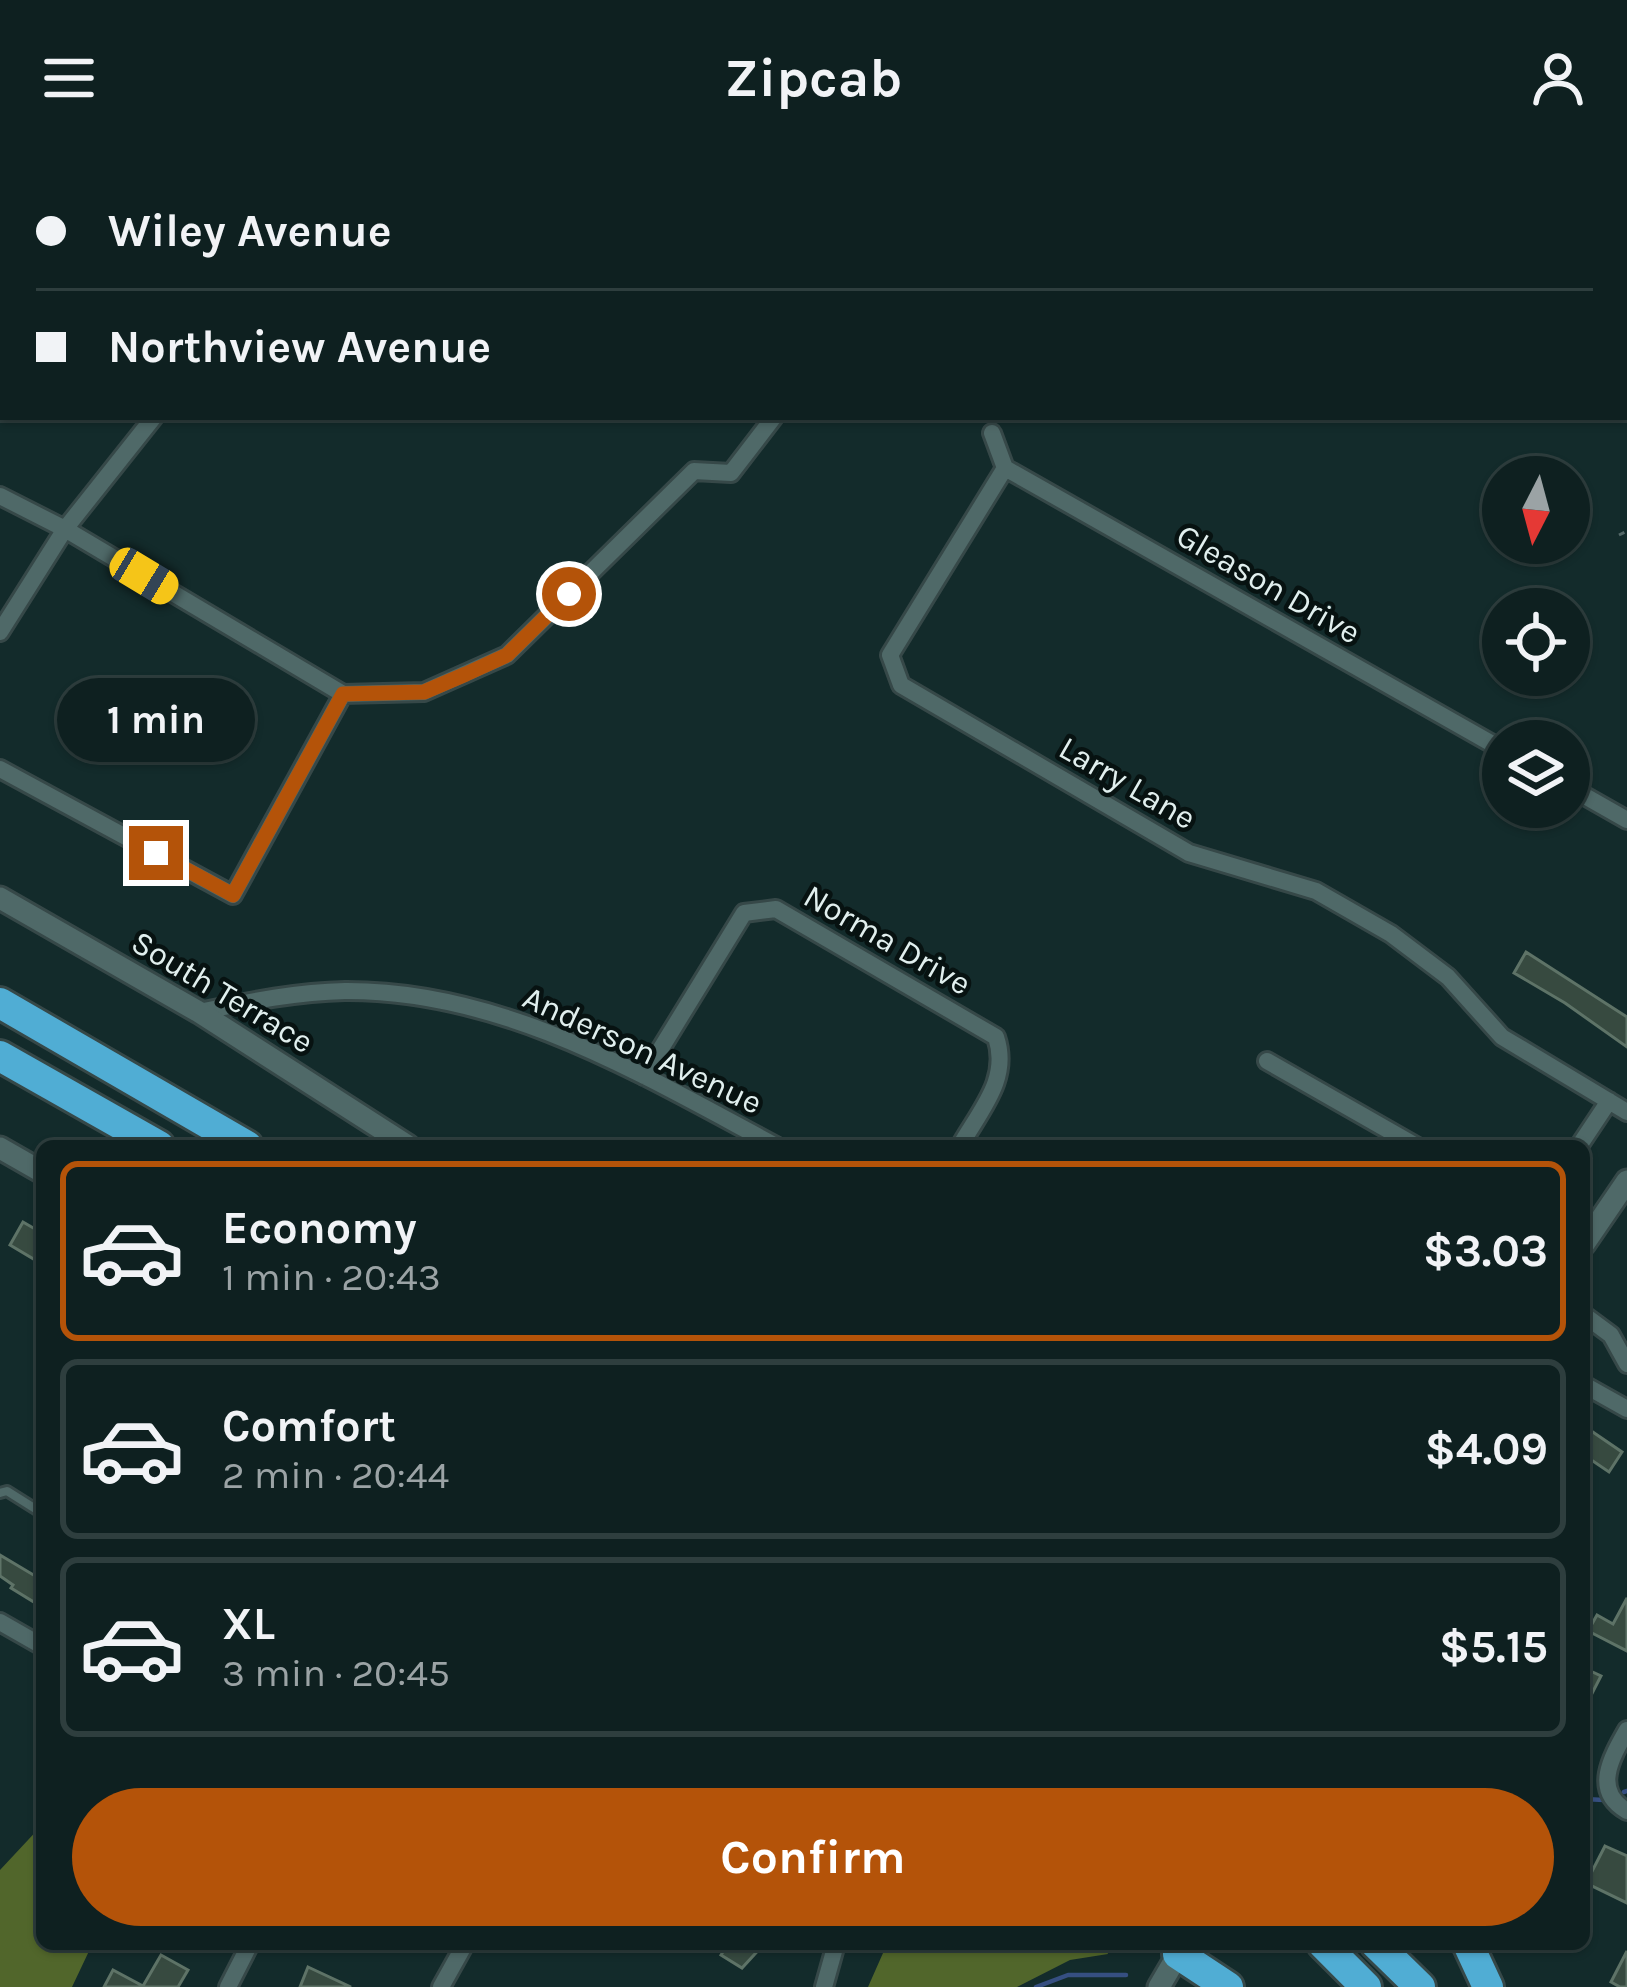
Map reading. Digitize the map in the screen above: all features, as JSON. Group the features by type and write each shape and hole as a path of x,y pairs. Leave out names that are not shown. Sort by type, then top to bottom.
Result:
{"highway":[{"path":"0,1003 237,1140"},
{"path":"0,1056 148,1140"},
{"path":"1181,1950 1228,1987"},
{"path":"1329,1950 1366,1987"},
{"path":"1382,1950 1420,1987"},
{"path":"1471,1950 1488,1987"}],"street":[{"path":"0,632 64,529 152,420"},
{"path":"0,496 343,694 424,692 507,655 694,471 731,473 772,420"},
{"path":"992,434 1005,468"},
{"name":"Gleason Drive","path":"1005,468 1482,738"},
{"name":"Larry Lane","path":"1005,468 890,655 901,685 1189,853 1316,891 1391,934 1448,977 1502,1036 1627,1112"},
{"path":"0,769 233,895 343,694"},
{"path":"1590,799 1627,820"},
{"name":"South Terrace","path":"0,898 199,1012 399,1140"},
{"name":"Norma Drive","path":"644,1076 744,913 776,909 996,1036 1004,1060 997,1082 963,1140"},
{"name":"Anderson Avenue","path":"199,1012 273,996 346,992 408,995 498,1013 644,1076 765,1140"},
{"path":"1267,1061 1405,1140"},
{"path":"1583,1140 1609,1101"},
{"path":"0,1148 36,1169"},
{"path":"1590,1233 1627,1180"},
{"path":"1590,1320 1610,1335 1627,1364"},
{"path":"1590,1388 1627,1409"},
{"path":"2,1628 36,1643"},
{"path":"1627,1730 1610,1760 1606,1790 1627,1811"},
{"path":"227,1987 247,1950"},
{"path":"441,1987 462,1950"},
{"path":"824,1987 834,1950"},
{"path":"1159,1987 1176,1950"}],"lane":[{"path":"0,1493 7,1491 36,1509"}],"path":[{"path":"1618,536 1627,531"}],"green space":[{"path":"36,1831 36,1950 90,1950 72,1987 0,1987 0,1870"},
{"path":"884,1950 1107,1950 1108,1954 1070,1960 1017,1987 868,1987"}],"building":[{"path":"1526,952 1627,1017 1627,1047 1514,973"},
{"path":"23,1222 36,1230 36,1260 10,1245"},
{"path":"1590,1430 1622,1452 1609,1472 1590,1459"},
{"path":"0,1555 36,1576 36,1603 11,1588 0,1576"},
{"path":"1627,1598 1627,1651 1590,1632 1597,1615 1613,1624"},
{"path":"1590,1671 1601,1676 1590,1697"},
{"path":"1605,1846 1627,1856 1627,1903 1590,1885"},
{"path":"724,1950 758,1950 742,1968 721,1955"},
{"path":"1627,1951 1627,1987 1620,1987 1611,1982"},
{"path":"161,1955 188,1970 178,1987 104,1987 113,1970 143,1986"},
{"path":"308,1967 351,1987 300,1987"}],"waterway":[{"path":"1590,1799 1604,1800"},
{"path":"1036,1987 1068,1975 1126,1975"}],"route":[{"path":"156,853 233,895 343,694 424,692 466,674 507,655 569,594"}]}
